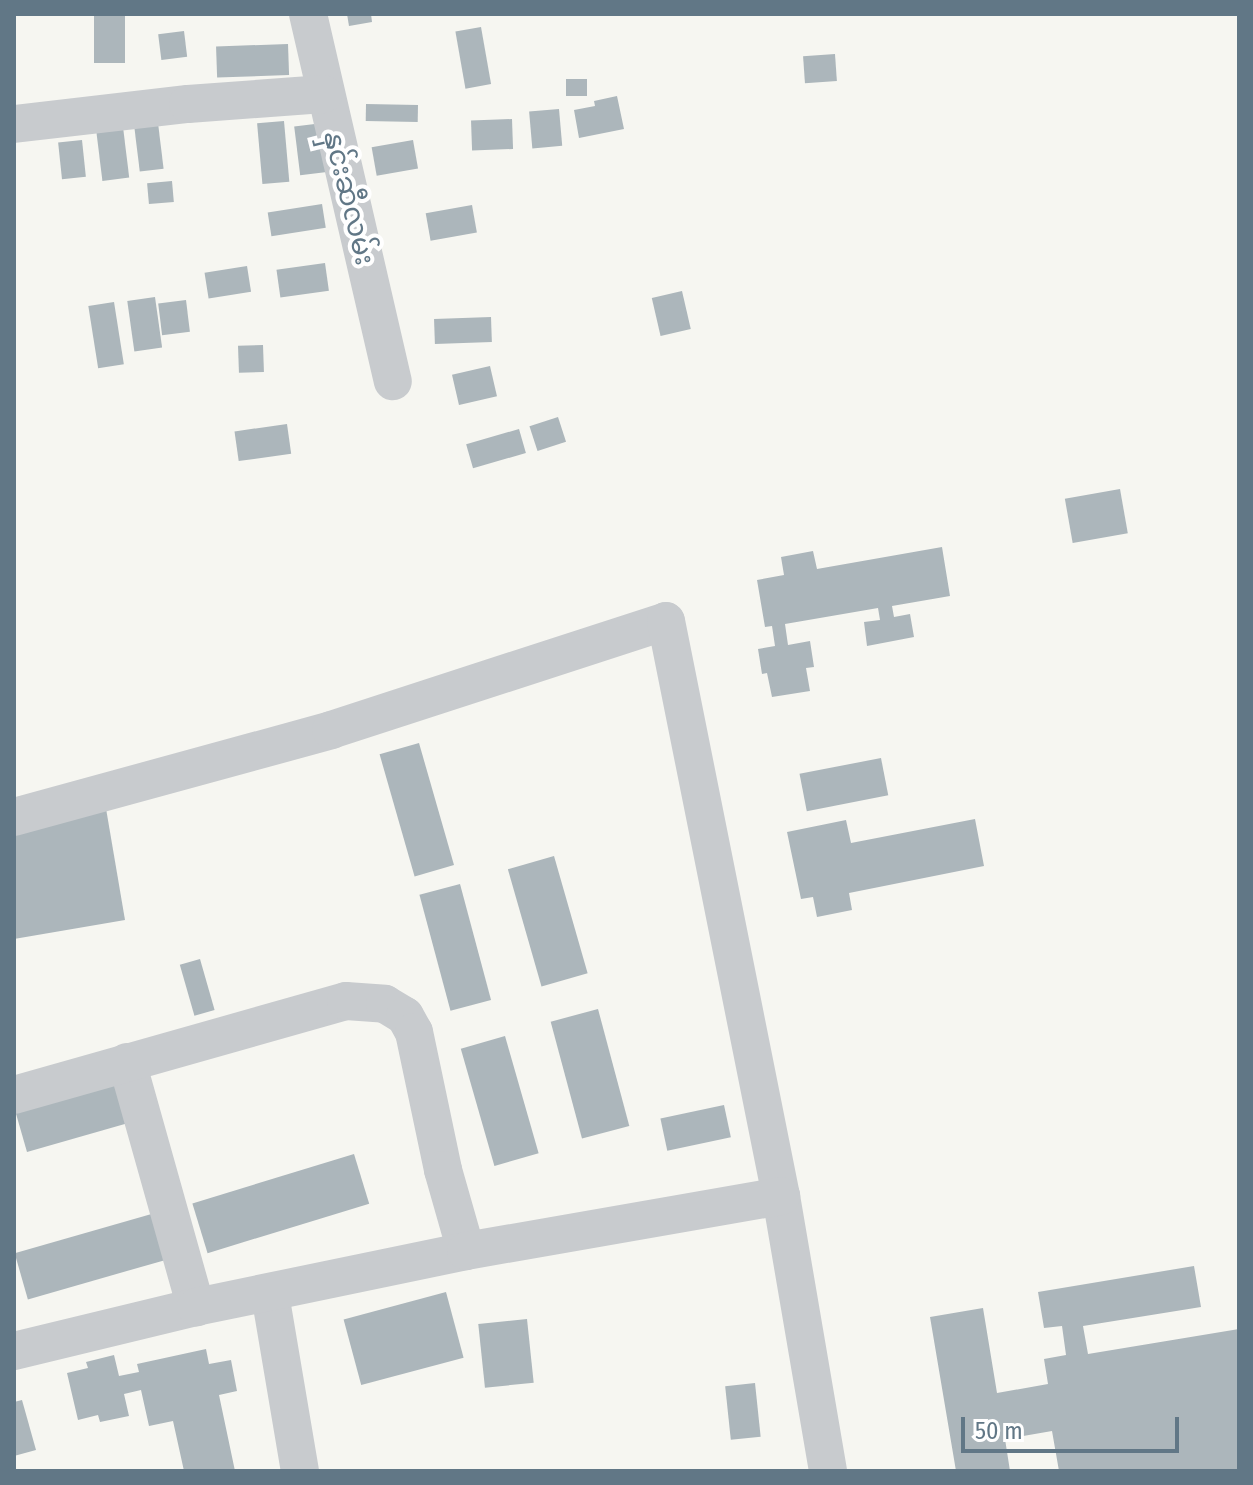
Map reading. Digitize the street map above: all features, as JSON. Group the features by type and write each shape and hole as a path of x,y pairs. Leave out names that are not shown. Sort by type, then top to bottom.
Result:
{"street":[{"name":"နှင်းဆီလမ်း","path":"308,14 324,94 393,381"},
{"path":"14,124 188,104 324,94"},
{"path":"14,817 331,730 666,621 781,1196 828,1471"},
{"path":"14,1095 346,1001 385,1004 405,1016 414,1032 443,1170 466,1251"},
{"path":"127,1062 196,1307"},
{"path":"14,1351 196,1307 466,1251 781,1196"},
{"path":"270,1294 300,1471"}],"building":[{"path":"94,14 125,14 125,63 94,63"},
{"path":"347,14 371,14 372,22 349,26"},
{"path":"481,27 491,84 465,89 455,32"},
{"path":"184,31 187,57 161,60 158,34"},
{"path":"288,44 289,75 217,77 216,47"},
{"path":"835,54 837,81 805,83 803,56"},
{"path":"566,79 587,79 587,96 566,96"},
{"path":"617,96 624,129 579,138 574,110 595,106 594,101"},
{"path":"366,104 418,105 418,122 366,121"},
{"path":"559,109 562,146 532,148 529,112"},
{"path":"512,119 513,149 472,150 471,120"},
{"path":"284,121 289,182 262,184 257,123"},
{"path":"158,123 164,169 140,172 134,126"},
{"path":"323,123 329,172 300,175 294,127"},
{"path":"123,127 129,178 102,181 96,130"},
{"path":"82,140 86,177 62,179 58,143"},
{"path":"413,140 418,169 377,176 372,147"},
{"path":"172,181 174,202 149,204 147,183"},
{"path":"322,204 326,228 271,236 268,213"},
{"path":"472,205 477,233 431,241 426,213"},
{"path":"325,263 329,291 280,298 276,270"},
{"path":"247,266 251,292 209,298 205,273"},
{"path":"682,291 691,329 661,336 652,298"},
{"path":"155,297 162,348 134,351 127,301"},
{"path":"186,300 190,332 162,335 158,303"},
{"path":"114,302 124,364 98,368 88,306"},
{"path":"491,317 492,342 435,344 434,319"},
{"path":"263,345 264,372 239,373 238,346"},
{"path":"490,366 497,396 459,405 452,375"},
{"path":"558,417 566,442 538,451 529,426"},
{"path":"287,424 291,454 239,461 235,431"},
{"path":"519,429 526,453 473,468 466,444"},
{"path":"1120,489 1128,533 1073,543 1065,499"},
{"path":"942,547 950,596 892,606 894,617 910,614 914,637 867,646 864,622 880,620 878,608 785,624 788,645 810,641 814,667 806,668 810,691 772,697 767,673 762,674 758,649 775,646 772,626 765,627 757,580 784,575 781,557 813,551 817,569"},
{"path":"419,743 454,865 415,876 380,754"},
{"path":"881,758 888,795 807,811 800,774"},
{"path":"102,785 125,920 14,939 14,800"},
{"path":"975,819 984,866 849,893 852,910 817,917 813,897 801,899 787,832 846,820 851,843"},
{"path":"554,856 588,973 541,987 508,869"},
{"path":"460,884 491,1000 450,1011 419,895"},
{"path":"200,959 215,1010 194,1016 180,965"},
{"path":"598,1009 629,1126 582,1139 551,1022"},
{"path":"505,1036 539,1153 494,1166 461,1049"},
{"path":"118,1074 132,1122 27,1152 14,1104"},
{"path":"724,1105 731,1137 667,1151 660,1119"},
{"path":"354,1154 369,1204 208,1253 192,1203"},
{"path":"155,1213 168,1259 28,1299 15,1253"},
{"path":"1194,1266 1201,1307 1083,1326 1088,1354 1239,1329 1239,1471 1059,1471 1052,1431 1005,1439 1010,1471 956,1471 930,1317 983,1308 997,1393 1048,1384 1044,1359 1066,1355 1062,1326 1044,1328 1038,1292"},
{"path":"446,1292 464,1358 361,1385 344,1319"},
{"path":"527,1319 534,1383 485,1388 478,1324"},
{"path":"206,1349 209,1364 231,1360 237,1391 219,1395 235,1471 184,1471 173,1421 149,1426 141,1390 124,1394 129,1416 100,1422 98,1415 78,1420 67,1373 88,1368 86,1362 114,1355 119,1376 139,1372 137,1364"},
{"path":"755,1383 761,1437 731,1440 725,1386"},
{"path":"22,1400 36,1450 14,1456 14,1402"}]}
